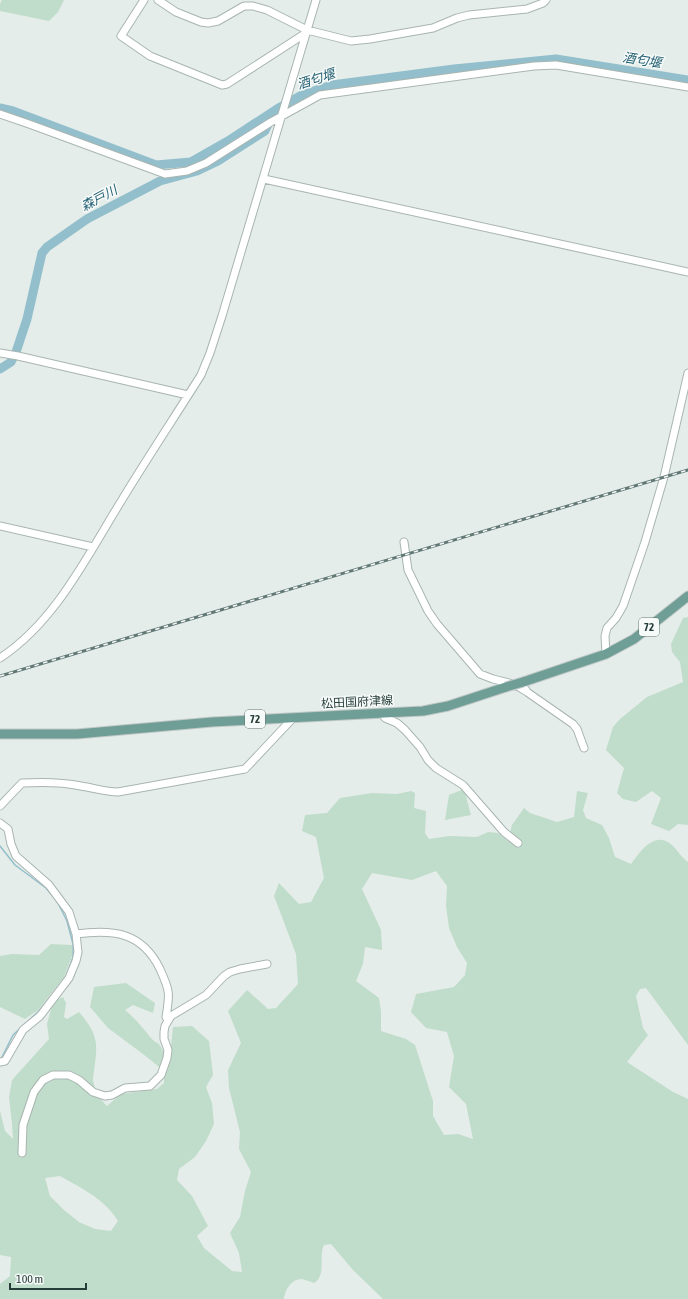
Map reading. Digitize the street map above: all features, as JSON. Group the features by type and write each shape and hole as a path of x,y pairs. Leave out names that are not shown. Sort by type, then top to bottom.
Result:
{"main road":[{"name":"松田国府津線","path":"0,734 77,734 212,722 423,711 448,706 606,654 634,639 688,596"}],"street":[{"path":"144,0 121,36 150,56 222,85 226,84 307,31"},
{"path":"158,0 176,12 201,22 208,23 218,20 244,6 253,6 268,10 307,31 351,41 433,28 457,18 470,15 527,9 543,3 546,0"},
{"path":"0,658 12,651 43,622 71,584 201,375 222,316 316,0"},
{"path":"0,114 165,174 187,171 206,164 271,122 281,118 320,95 534,66 556,65 688,87"},
{"path":"264,179 688,272"},
{"path":"0,353 15,355 188,395"},
{"path":"606,654 605,636 607,628 616,618 622,606 645,542 664,477 688,373"},
{"path":"0,526 93,547"},
{"path":"404,542 408,570 428,611 437,624 480,674 493,679 509,682 519,687 572,724 577,729 584,748"},
{"path":"492,692 493,679"},
{"path":"524,682 527,692"},
{"path":"382,713 385,718 397,723 405,730 436,768 463,785 504,832 518,843"},
{"path":"0,806 22,783 57,783 80,785 111,792 118,792 245,769 291,722 294,717"},
{"path":"0,823 8,830 16,856 49,885 69,912 76,934 78,952 69,978 40,1016 23,1030 5,1061 1,1062"},
{"path":"76,934 98,931 120,934 132,939 149,951 156,962 168,988 169,993 166,1017 168,1020"},
{"path":"22,1153 23,1125 34,1092 43,1080 53,1074 69,1075 79,1080 97,1095 105,1096 112,1095 125,1088 150,1086 161,1075 167,1058 168,1050 164,1039 164,1032 171,1016 206,996 224,976 230,972 268,964"}],"green space":[{"path":"2,0 64,0 58,12 49,21 0,11 0,4"},
{"path":"688,617 688,825 678,824 669,831 651,824 661,798 652,791 636,802 623,799 617,793 624,768 606,750 613,727 620,719 647,697 683,682 680,662 672,652 671,644 683,618"},
{"path":"464,789 471,815 445,820 449,795"},
{"path":"411,791 415,793 414,808 426,811 425,833 429,839 449,836 477,837 488,832 498,833 508,841 512,825 524,808 530,813 557,822 574,817 577,791 588,793 583,810 586,818 602,825 609,838 615,857 631,864 644,848 654,841 660,840 666,841 673,846 688,862 688,1045 646,988 640,989 636,996 643,1028 648,1035 627,1062 673,1092 688,1099 688,1299 383,1299 353,1270 331,1244 324,1245 322,1250 321,1271 318,1280 314,1283 298,1279 289,1286 284,1299 0,1299 0,1284 10,1276 11,1257 0,1255 0,1111 5,1131 13,1139 9,1097 12,1080 49,1039 47,1024 53,1002 63,997 66,1003 64,1017 67,1019 79,1012 88,1023 95,1040 96,1048 93,1082 102,1101 107,1106 121,1094 157,1089 164,1083 164,1075 158,1066 108,1028 90,1007 94,987 126,983 155,1003 153,1013 133,1005 125,1010 136,1020 153,1040 159,1044 163,1051 171,1046 173,1027 192,1026 209,1041 213,1075 206,1087 212,1103 214,1124 206,1141 195,1157 179,1169 177,1180 192,1196 208,1226 197,1236 204,1248 232,1271 242,1272 239,1253 230,1233 240,1217 245,1191 251,1172 239,1149 240,1132 229,1088 228,1070 241,1043 228,1011 247,990 268,1009 276,1008 298,984 296,954 274,896 279,883 299,904 311,902 324,878 316,837 302,831 305,815 327,813 340,798 372,793 397,794","holes":["436,871 447,886 446,906 449,928 457,947 467,963 465,975 454,987 416,994 411,1012 426,1028 447,1032 454,1056 449,1087 466,1104 473,1139 458,1134 444,1135 433,1116 433,1101 415,1045 406,1039 381,1031 379,998 356,981 363,964 365,947 382,950 381,930 362,889 372,873 412,880","60,1176 92,1195 113,1213 118,1221 111,1231 95,1229 79,1222 50,1196 45,1178"]},
{"path":"51,944 72,945 72,956 64,977 38,1010 25,1019 0,1007 0,956 12,954 39,955"}],"waterway":[{"name":"酒匂堰","path":"0,108 13,111 156,165 191,162 302,95 332,85 454,69 556,59 688,80"},
{"name":"森戸川","path":"0,369 11,362 16,352 27,319 42,253 47,247 87,219 160,181 197,171 218,161 265,131 270,120"},
{"path":"0,846 15,865 46,888 57,901 67,921 73,944 73,957 66,977"},
{"path":"1,1059 13,1035 38,1012 49,999"}],"railway":[{"path":"0,676 688,470"}]}
